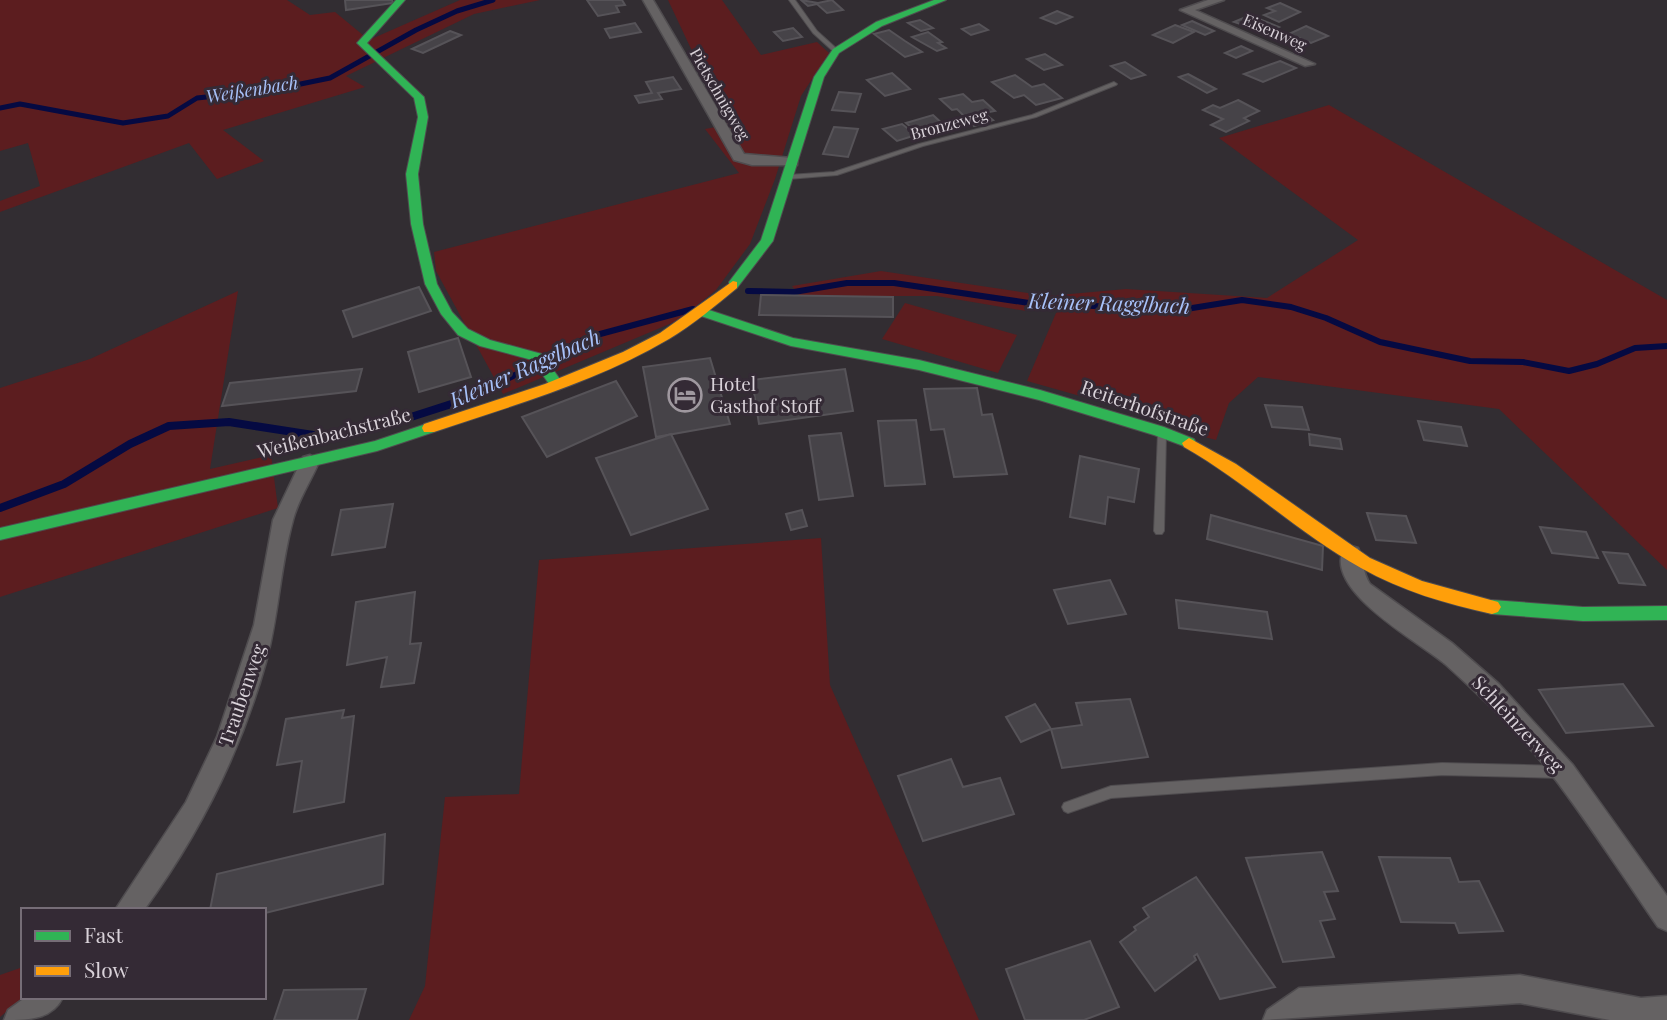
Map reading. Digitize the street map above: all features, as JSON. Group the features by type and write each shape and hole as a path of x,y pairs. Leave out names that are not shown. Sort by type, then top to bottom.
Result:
{"street":[{"path":"401,0 393,13 364,37 362,43 372,55 413,89 422,107 413,165 417,224 431,284 447,314 463,332 485,343 541,361 557,385"},
{"name":"Pietschnigweg","path":"648,0 739,157 790,170"},
{"name":"Weißenbachstraße","path":"0,534 310,462 432,430 642,351 690,323 703,312 733,285 767,241 819,77 836,51 879,24 942,0"},
{"name":"Eisenweg","path":"1219,0 1185,10 1309,64"},
{"name":"Reiterhofstraße","path":"703,312 774,338 918,365 1044,395 1162,432 1207,450 1350,554 1411,587 1495,610 1568,616 1667,613"},
{"name":"Traubenweg","path":"130,908 152,880 212,780 244,694 265,624 284,519 310,462"},
{"name":"Schleinzerweg","path":"1350,554 1352,573 1363,590 1444,650 1491,691 1565,773 1667,918"},
{"path":"1277,1020 1299,1002 1520,989 1641,1012 1667,1010"},
{"path":"18,1020 46,999"}],"lane":[{"path":"792,0 815,32 836,51"},
{"name":"Bronzeweg","path":"790,170 835,174 921,145 1034,116 1114,84"},
{"path":"1159,531 1162,432"},
{"path":"1068,807 1111,792 1442,769 1565,773"}],"shaded area":[{"path":"0,0 287,0 310,15 335,12 369,40 460,0 540,0 474,14 346,76 365,87 223,130 264,161 217,179 189,143 0,212 0,201 40,186 28,143 0,151"},
{"path":"668,0 722,0 761,55 817,42 829,53 801,96 775,179 750,244 716,290 679,320 503,394 436,271 434,252 739,173 705,129 727,125"},
{"path":"1329,105 1667,300 1667,570 1499,409 1258,377 1229,403 1216,440 1182,431 1158,418 1027,381 1056,313 1062,310 1026,311 937,296 800,296 792,286 881,271 1048,296 1126,289 1267,298 1358,240 1219,138"},
{"path":"238,291 210,469 271,455 278,508 0,597 0,388 90,359"},
{"path":"905,303 1017,335 998,373 882,339"},
{"path":"821,538 830,685 979,1020 409,1020 425,986 445,797 519,794 539,560"},
{"path":"21,968 22,999 0,1017 0,975"}],"building":[{"path":"345,0 392,0 393,3 346,10"},
{"path":"587,0 622,0 625,5 616,6 619,12 598,16"},
{"path":"801,0 818,3 832,0 843,10 827,13 817,4 808,6"},
{"path":"1280,3 1300,12 1279,22 1264,15 1275,11 1267,8"},
{"path":"1057,11 1072,17 1056,24 1041,18"},
{"path":"1248,16 1279,27 1267,33 1234,22"},
{"path":"920,20 933,28 921,31 908,23"},
{"path":"1192,21 1214,31 1205,35 1182,25"},
{"path":"635,23 641,32 610,38 605,29"},
{"path":"979,24 988,30 971,35 962,29"},
{"path":"1175,25 1194,32 1173,43 1153,35"},
{"path":"1306,26 1328,36 1311,43 1289,34"},
{"path":"793,28 802,37 783,41 774,32"},
{"path":"889,30 922,52 905,57 874,34"},
{"path":"450,31 461,35 423,53 412,49"},
{"path":"928,32 946,48 937,51 912,37"},
{"path":"1241,46 1252,51 1236,58 1225,53"},
{"path":"1045,54 1062,65 1044,70 1027,59"},
{"path":"1280,61 1296,68 1263,82 1244,74"},
{"path":"1125,62 1145,75 1131,79 1111,66"},
{"path":"892,73 910,89 885,96 867,80"},
{"path":"1188,74 1216,89 1207,93 1179,77"},
{"path":"1015,75 1032,87 1044,84 1062,98 1036,105 1024,95 1014,98 992,82"},
{"path":"673,77 681,89 658,93 662,99 639,103 635,96 652,93 646,82"},
{"path":"839,92 861,94 855,112 832,110"},
{"path":"963,94 972,102 983,100 995,111 984,113 993,120 974,126 957,109 952,110 940,99"},
{"path":"1238,100 1259,111 1244,118 1249,121 1226,132 1211,125 1223,119 1203,110 1213,105 1220,108"},
{"path":"933,115 946,127 919,134 906,123"},
{"path":"902,124 916,135 897,141 883,129"},
{"path":"834,127 858,129 848,157 823,154"},
{"path":"419,287 431,311 353,337 343,311"},
{"path":"761,295 893,297 893,317 759,315"},
{"path":"458,338 471,377 419,392 408,352"},
{"name":"Hotel Gasthof Stoff","path":"710,358 730,424 656,437 643,367"},
{"path":"362,369 356,391 222,406 230,383"},
{"name":"Hotel Gasthof Stoff","path":"845,369 853,411 759,424 752,380"},
{"path":"616,381 637,416 547,457 522,417"},
{"path":"977,388 982,415 992,414 1007,474 954,477 944,429 931,430 924,389"},
{"path":"1265,405 1302,407 1309,430 1272,427"},
{"path":"916,420 925,484 885,486 878,421"},
{"path":"1418,421 1461,427 1467,446 1424,440"},
{"path":"841,433 853,496 819,500 809,436"},
{"path":"671,434 708,509 631,535 596,458"},
{"path":"1309,434 1340,439 1342,449 1310,445"},
{"path":"1080,456 1139,469 1134,502 1108,497 1105,524 1070,517"},
{"path":"393,504 385,547 332,555 341,510"},
{"path":"802,510 807,526 791,530 786,514"},
{"path":"1367,513 1406,516 1416,543 1376,540"},
{"path":"1211,515 1323,546 1322,570 1207,539"},
{"path":"1540,527 1586,532 1598,558 1552,553"},
{"path":"1603,552 1628,554 1645,585 1619,583"},
{"path":"1110,580 1126,614 1068,624 1054,590"},
{"path":"415,592 410,644 421,643 414,683 381,687 387,657 347,665 356,602"},
{"path":"1176,600 1267,612 1272,639 1179,628"},
{"path":"1623,684 1653,726 1566,733 1539,690"},
{"path":"1130,699 1148,757 1062,768 1051,729 1082,725 1076,703"},
{"path":"1035,704 1051,729 1021,742 1006,717"},
{"path":"344,710 342,718 354,716 344,802 294,812 302,761 277,765 286,719"},
{"path":"951,759 963,787 1000,778 1014,814 923,841 898,776"},
{"path":"385,834 383,884 266,913 266,908 210,908 217,874"},
{"path":"1322,852 1338,891 1324,892 1335,919 1320,921 1334,957 1283,962 1246,858"},
{"path":"1379,857 1450,858 1459,882 1479,881 1503,931 1459,933 1455,923 1401,922"},
{"path":"1196,877 1275,987 1220,999 1197,954 1194,956 1196,960 1155,991 1120,942 1136,930 1134,927 1149,917 1143,908"},
{"path":"1090,941 1119,1007 1084,1020 1025,1020 1006,969"},
{"path":"366,989 357,1020 274,1020 284,990"}],"waterway":[{"name":"Weißenbach","path":"0,108 20,104 123,123 168,116 197,98 271,90 330,78 416,30 457,11 493,0"},
{"name":"Kleiner Ragglbach","path":"748,291 794,292 847,283 894,283 1029,303 1180,310 1242,300 1291,307 1326,318 1380,342 1470,361 1523,362 1569,371 1597,364 1635,348 1667,346"},
{"name":"Kleiner Ragglbach","path":"490,388 589,337 693,309"},
{"name":"Kleiner Ragglbach","path":"0,508 64,484 130,444 169,426 229,422 326,437 383,426 470,398 493,386"}],"traffic: fast":[{"path":"401,0 362,43 419,97 423,117 412,174 417,224 431,284 447,314 463,332 485,343 537,357 557,385"},
{"path":"733,285 767,241 819,77 836,51 879,24 942,0"},
{"path":"703,312 791,342 919,365 1040,395 1159,431 1189,443"},
{"path":"0,534 377,446 429,428"},
{"path":"1492,607 1583,614 1667,613"}],"traffic: slow":[{"path":"429,428 550,388 628,356 700,313 733,285"},
{"path":"1189,443 1251,481 1364,562 1417,587 1492,607"}],"place":[{"name":"Hotel Gasthof Stoff","path":"685,395"}]}
